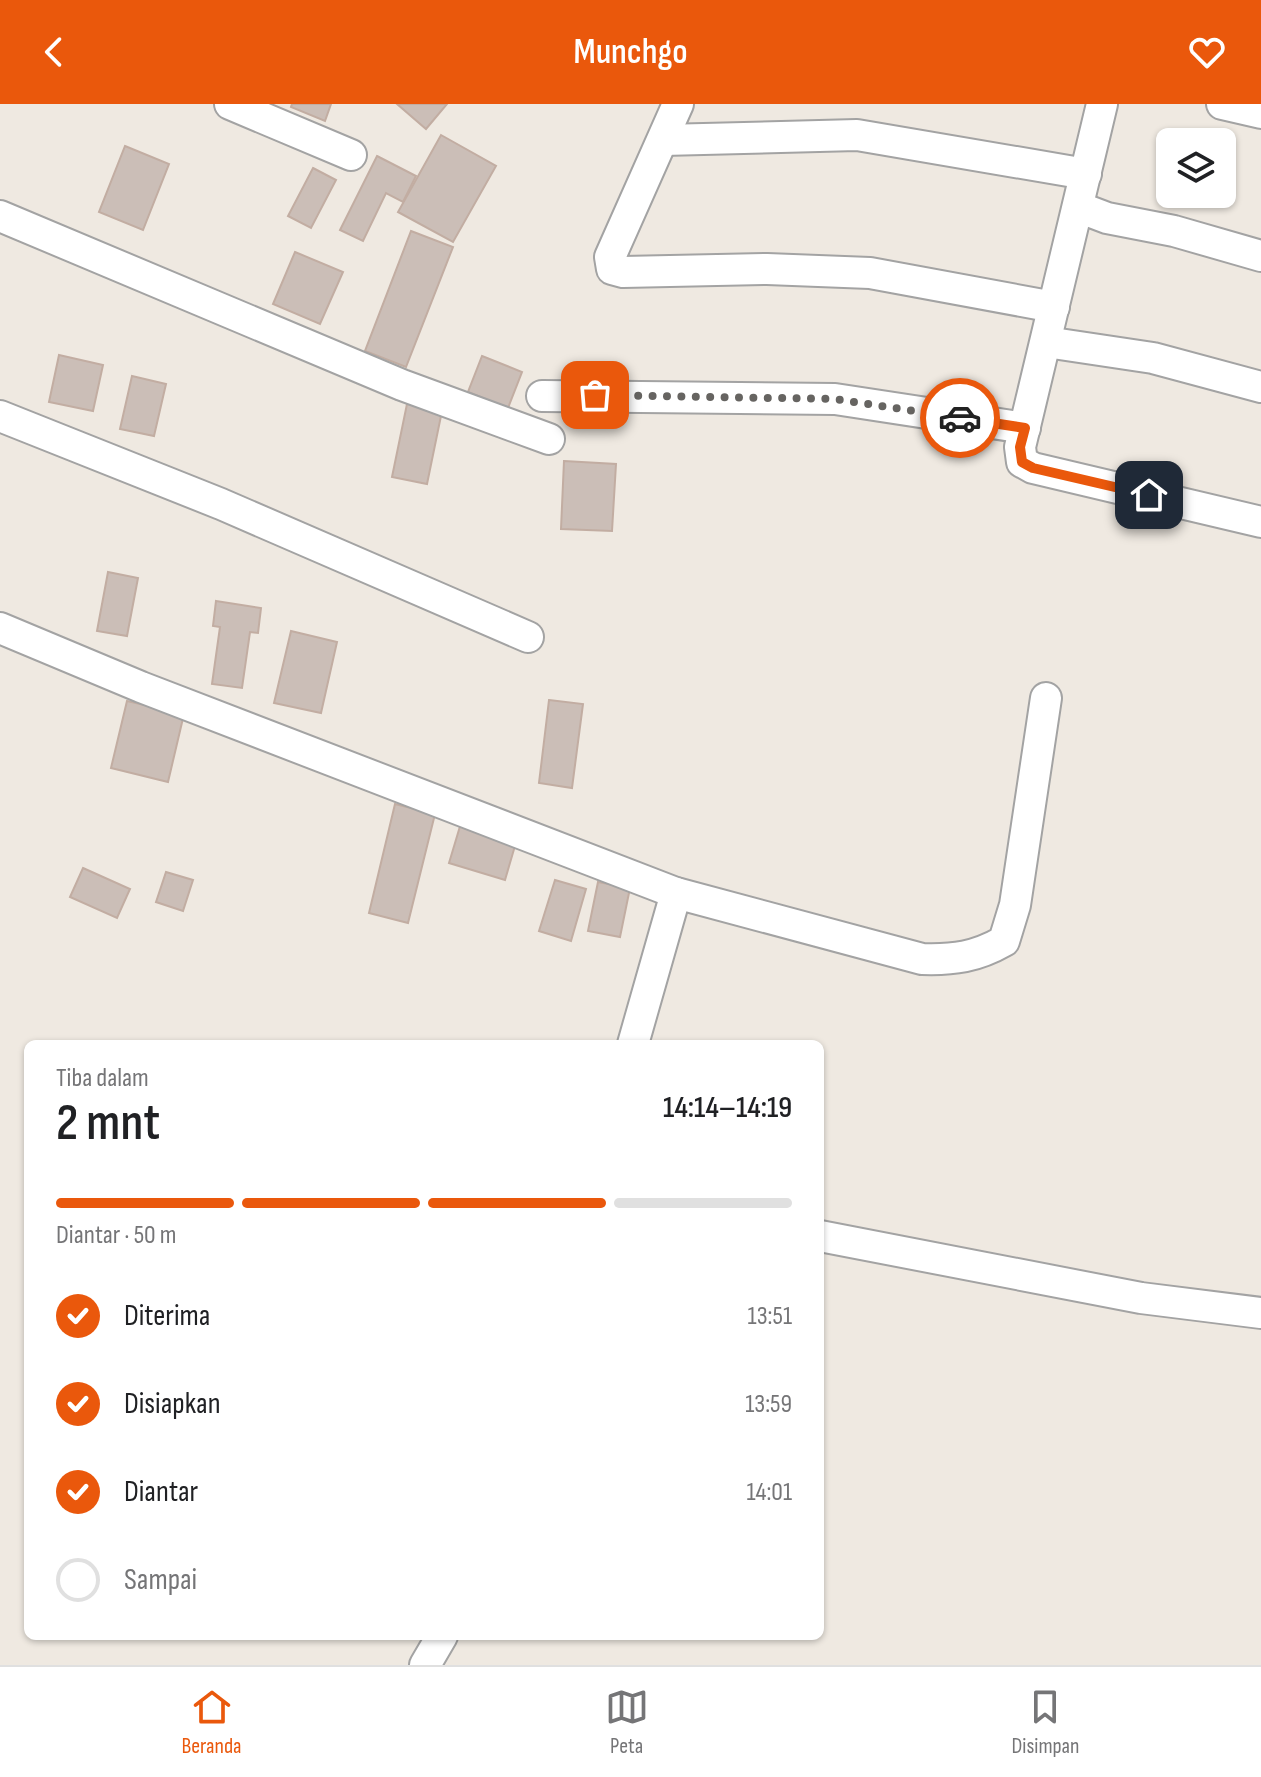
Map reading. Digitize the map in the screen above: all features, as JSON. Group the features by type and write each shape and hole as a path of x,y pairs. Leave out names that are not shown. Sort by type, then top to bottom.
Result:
{"street":[{"path":"230,104 351,155"},
{"path":"678,104 610,257 612,269 623,272 767,269 870,273 1054,307"},
{"path":"1102,104 1020,447 1022,462 1033,468 1261,522"},
{"path":"1222,104 1261,113"},
{"path":"663,140 857,135 1086,174"},
{"path":"1078,207 1107,218 1174,231 1261,256"},
{"path":"0,216 402,385 549,439"},
{"path":"1046,342 1153,358 1261,387"},
{"path":"542,396 835,399 1025,428"},
{"path":"0,416 221,504 528,637"},
{"path":"0,628 156,693 676,893 922,959 955,960 981,955 1004,941 1015,905 1046,698"},
{"path":"634,1040 676,893"},
{"path":"824,1237 1141,1298 1261,1313"},
{"path":"425,1665 440,1640"}],"building":[{"path":"292,104 331,104 325,121 291,107"},
{"path":"397,104 447,104 426,129"},
{"path":"441,135 496,166 453,242 398,212"},
{"path":"125,146 169,164 143,230 99,212"},
{"path":"377,156 416,176 403,202 386,193 363,241 340,230"},
{"path":"313,168 336,180 311,228 288,216"},
{"path":"411,231 453,247 406,367 365,351"},
{"path":"295,252 343,272 320,324 273,304"},
{"path":"59,355 103,365 93,411 49,402"},
{"path":"482,356 522,372 508,408 468,392"},
{"path":"132,376 166,384 154,436 120,429"},
{"path":"407,404 442,411 427,484 392,477"},
{"path":"564,461 616,464 612,531 561,529"},
{"path":"108,572 138,578 127,636 97,631"},
{"path":"216,601 261,608 258,633 250,632 242,688 212,684 220,627 213,626"},
{"path":"291,631 337,642 321,713 274,703"},
{"path":"549,700 583,704 572,788 539,783"},
{"path":"127,701 184,714 168,782 111,768"},
{"path":"395,804 435,814 408,923 369,913"},
{"path":"461,823 517,839 505,880 449,863"},
{"path":"83,868 130,889 117,918 70,897"},
{"path":"166,872 193,880 183,911 156,902"},
{"path":"555,880 586,889 571,941 539,931"},
{"path":"598,882 630,888 620,937 588,931"}],"way so far":[{"path":"595,395 835,399 960,418"}],"route":[{"path":"960,418 1025,428 1020,447 1022,462 1033,468 1149,495"}]}
